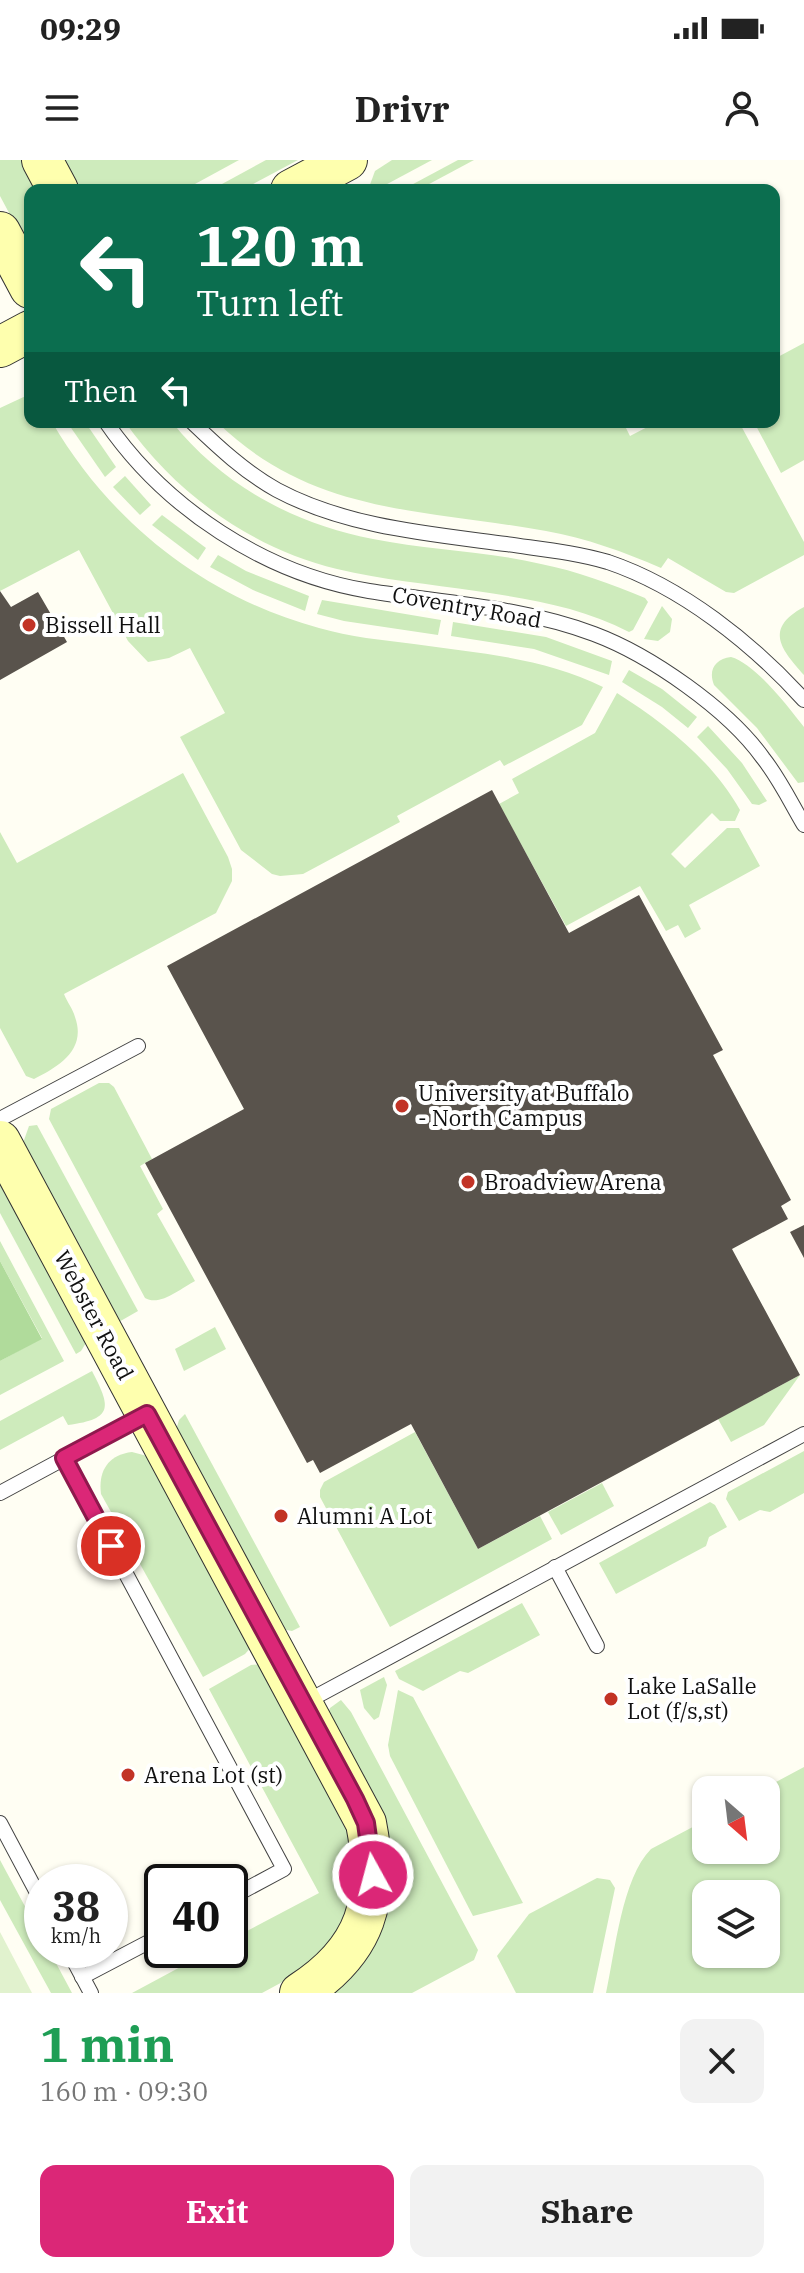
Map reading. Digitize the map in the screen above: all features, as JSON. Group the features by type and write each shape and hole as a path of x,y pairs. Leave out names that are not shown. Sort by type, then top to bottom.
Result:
{"street":[{"path":"42,160 55,184"},
{"path":"302,184 347,160"},
{"path":"0,232 24,277"},
{"path":"0,347 24,334"},
{"name":"Webster Road","path":"0,1141 366,1823 373,1875 366,1916 355,1939 330,1971 300,1993"}],"lane":[{"name":"Coventry Road","path":"111,428 142,469 169,493 206,522 272,560 331,582 367,590 526,614 594,634 628,649 679,681 733,724 763,757 804,824"},
{"path":"199,428 234,460 274,488 319,508 363,521 568,553 633,572 661,586 732,632 759,654 804,700"},
{"path":"0,1119 138,1046"},
{"path":"0,1493 147,1414"},
{"path":"303,1703 804,1434"},
{"path":"64,1458 284,1869 248,1888"},
{"path":"555,1567 597,1646"},
{"path":"0,1823 24,1868"},
{"path":"82,1977 144,1944"},
{"path":"77,1968 91,1993"}],"green space":[{"path":"0,160 23,160 36,184 24,184 24,241 0,196"},
{"path":"61,160 239,160 195,184 74,184"},
{"path":"266,160 298,160 253,184 222,184"},
{"path":"392,160 432,160 387,184 370,184 375,171"},
{"path":"458,160 474,160 429,184 413,184"},
{"path":"804,343 804,460 781,473 757,428 780,428 780,356"},
{"path":"24,397 24,428 56,428 76,459 132,523 200,576 237,597 331,631 511,658 558,669 603,687 582,725 504,766 500,760 397,816 400,822 303,874 272,874 241,850 180,737 225,713 190,648 169,658 148,662 128,641 79,550 0,591 0,408"},
{"path":"71,428 89,428 116,467 105,477"},
{"path":"130,428 177,428 213,465 237,483 288,512 315,523 373,539 499,556 554,567 607,583 648,602 629,632 592,616 554,605 371,576 305,560 218,515 192,495"},
{"path":"224,428 626,428 630,436 645,428 742,428 804,542 804,555 734,593 726,592 668,558 661,568 605,546 561,534 413,511 331,492 291,475 253,452"},
{"path":"125,476 151,505 140,515 113,487"},
{"path":"162,515 206,548 198,560 152,525"},
{"path":"218,555 246,571 309,596 305,611 253,590 210,567"},
{"path":"322,600 441,620 438,635 317,614"},
{"path":"662,606 672,619 670,632 658,641 644,639"},
{"path":"804,607 804,675 789,657 780,640 780,632 791,615"},
{"path":"453,622 546,637 612,661 609,675 534,649 451,636"},
{"path":"731,657 761,677 804,727 804,782 798,783 757,728 714,685 714,666"},
{"path":"629,670 662,689 697,717 688,728 622,682"},
{"path":"617,693 686,744 716,775 740,810 735,821 720,821 712,813 671,854 685,868 727,828 739,828 760,866 689,905 701,929 685,938 678,925 666,931 640,886 566,926 499,804 519,793 512,779 595,733"},
{"path":"708,726 742,763 767,801 752,804 727,769 697,737"},
{"path":"183,773 232,869 232,881 216,913 64,994 78,1029 74,1048 61,1063 43,1074 34,1079 26,1076 0,1028 0,832 17,863"},
{"path":"99,1083 109,1083 114,1087 152,1159 140,1166 163,1209 157,1214 195,1281 157,1300 145,1298 49,1119 51,1109"},
{"path":"37,1125 138,1311 117,1323 23,1143 29,1126"},
{"path":"0,1174 89,1338 76,1354 0,1213"},
{"path":"0,1241 64,1361 0,1395 0,1361 42,1338 0,1261"},
{"path":"0,1261 42,1339 0,1361"},
{"path":"215,1327 226,1349 184,1371 175,1349"},
{"path":"92,1371 105,1402 101,1415 68,1425 63,1416 0,1450 0,1421"},
{"path":"800,1375 764,1425 731,1442 718,1419"},
{"path":"185,1414 300,1627 292,1631 281,1629 176,1430"},
{"path":"415,1432 478,1549 540,1516 552,1539 390,1627 320,1497 320,1490 324,1482"},
{"path":"804,1451 804,1493 770,1512 760,1510 739,1521 726,1499 728,1492"},
{"path":"132,1452 147,1456 253,1645 245,1654 203,1677 101,1494 101,1478 106,1466 117,1457"},
{"path":"602,1483 614,1506 561,1535 548,1512"},
{"path":"710,1502 715,1505 727,1527 709,1537 706,1546 616,1594 599,1563"},
{"path":"522,1603 540,1635 468,1673 460,1671 423,1691 399,1679 395,1671"},
{"path":"264,1664 348,1823 356,1872 347,1914 330,1943 299,1973 262,1993 132,1993 179,1968 248,1968 248,1930 319,1893 209,1689 251,1665"},
{"path":"384,1677 387,1685 379,1717 374,1720 364,1708 360,1690"},
{"path":"398,1690 413,1697 523,1903 473,1916 390,1756 388,1745"},
{"path":"341,1700 351,1712 478,1950 474,1960 412,1993 329,1993 371,1942 328,1713"},
{"path":"804,1767 804,1993 606,1993 626,1896 641,1862 651,1849 692,1827 692,1864 780,1864 780,1780"},
{"path":"0,1860 24,1905 24,1944 0,1900"},
{"path":"597,1878 610,1880 615,1888 593,1993 516,1993 497,1956 529,1914"},
{"path":"0,1932 32,1993 0,1993"},
{"path":"37,1968 59,1968 72,1993 51,1993"}],"building":[{"name":"Bissell Hall","path":"0,591 11,607 38,592 67,642 0,680"},
{"name":"Broadview Arena","path":"492,790 569,933 639,895 723,1050 713,1055 791,1200 781,1206 788,1219 732,1249 800,1375 478,1549 411,1424 320,1473 313,1460 307,1463 145,1163 244,1109 167,966"},
{"path":"804,1225 804,1258 790,1232"}],"place":[{"name":"Bissell Hall","path":"29,625"},
{"name":"University at Buffalo - North Campus","path":"402,1106"},
{"name":"Broadview Arena","path":"468,1182"},
{"name":"Alumni A Lot","path":"281,1516"},
{"name":"Lake LaSalle Lot (f/s,st)","path":"611,1699"},
{"name":"Arena Lot (st)","path":"128,1775"}],"route":[{"path":"111,1546 64,1458 147,1414 355,1799 366,1823 373,1857 373,1875"}]}
